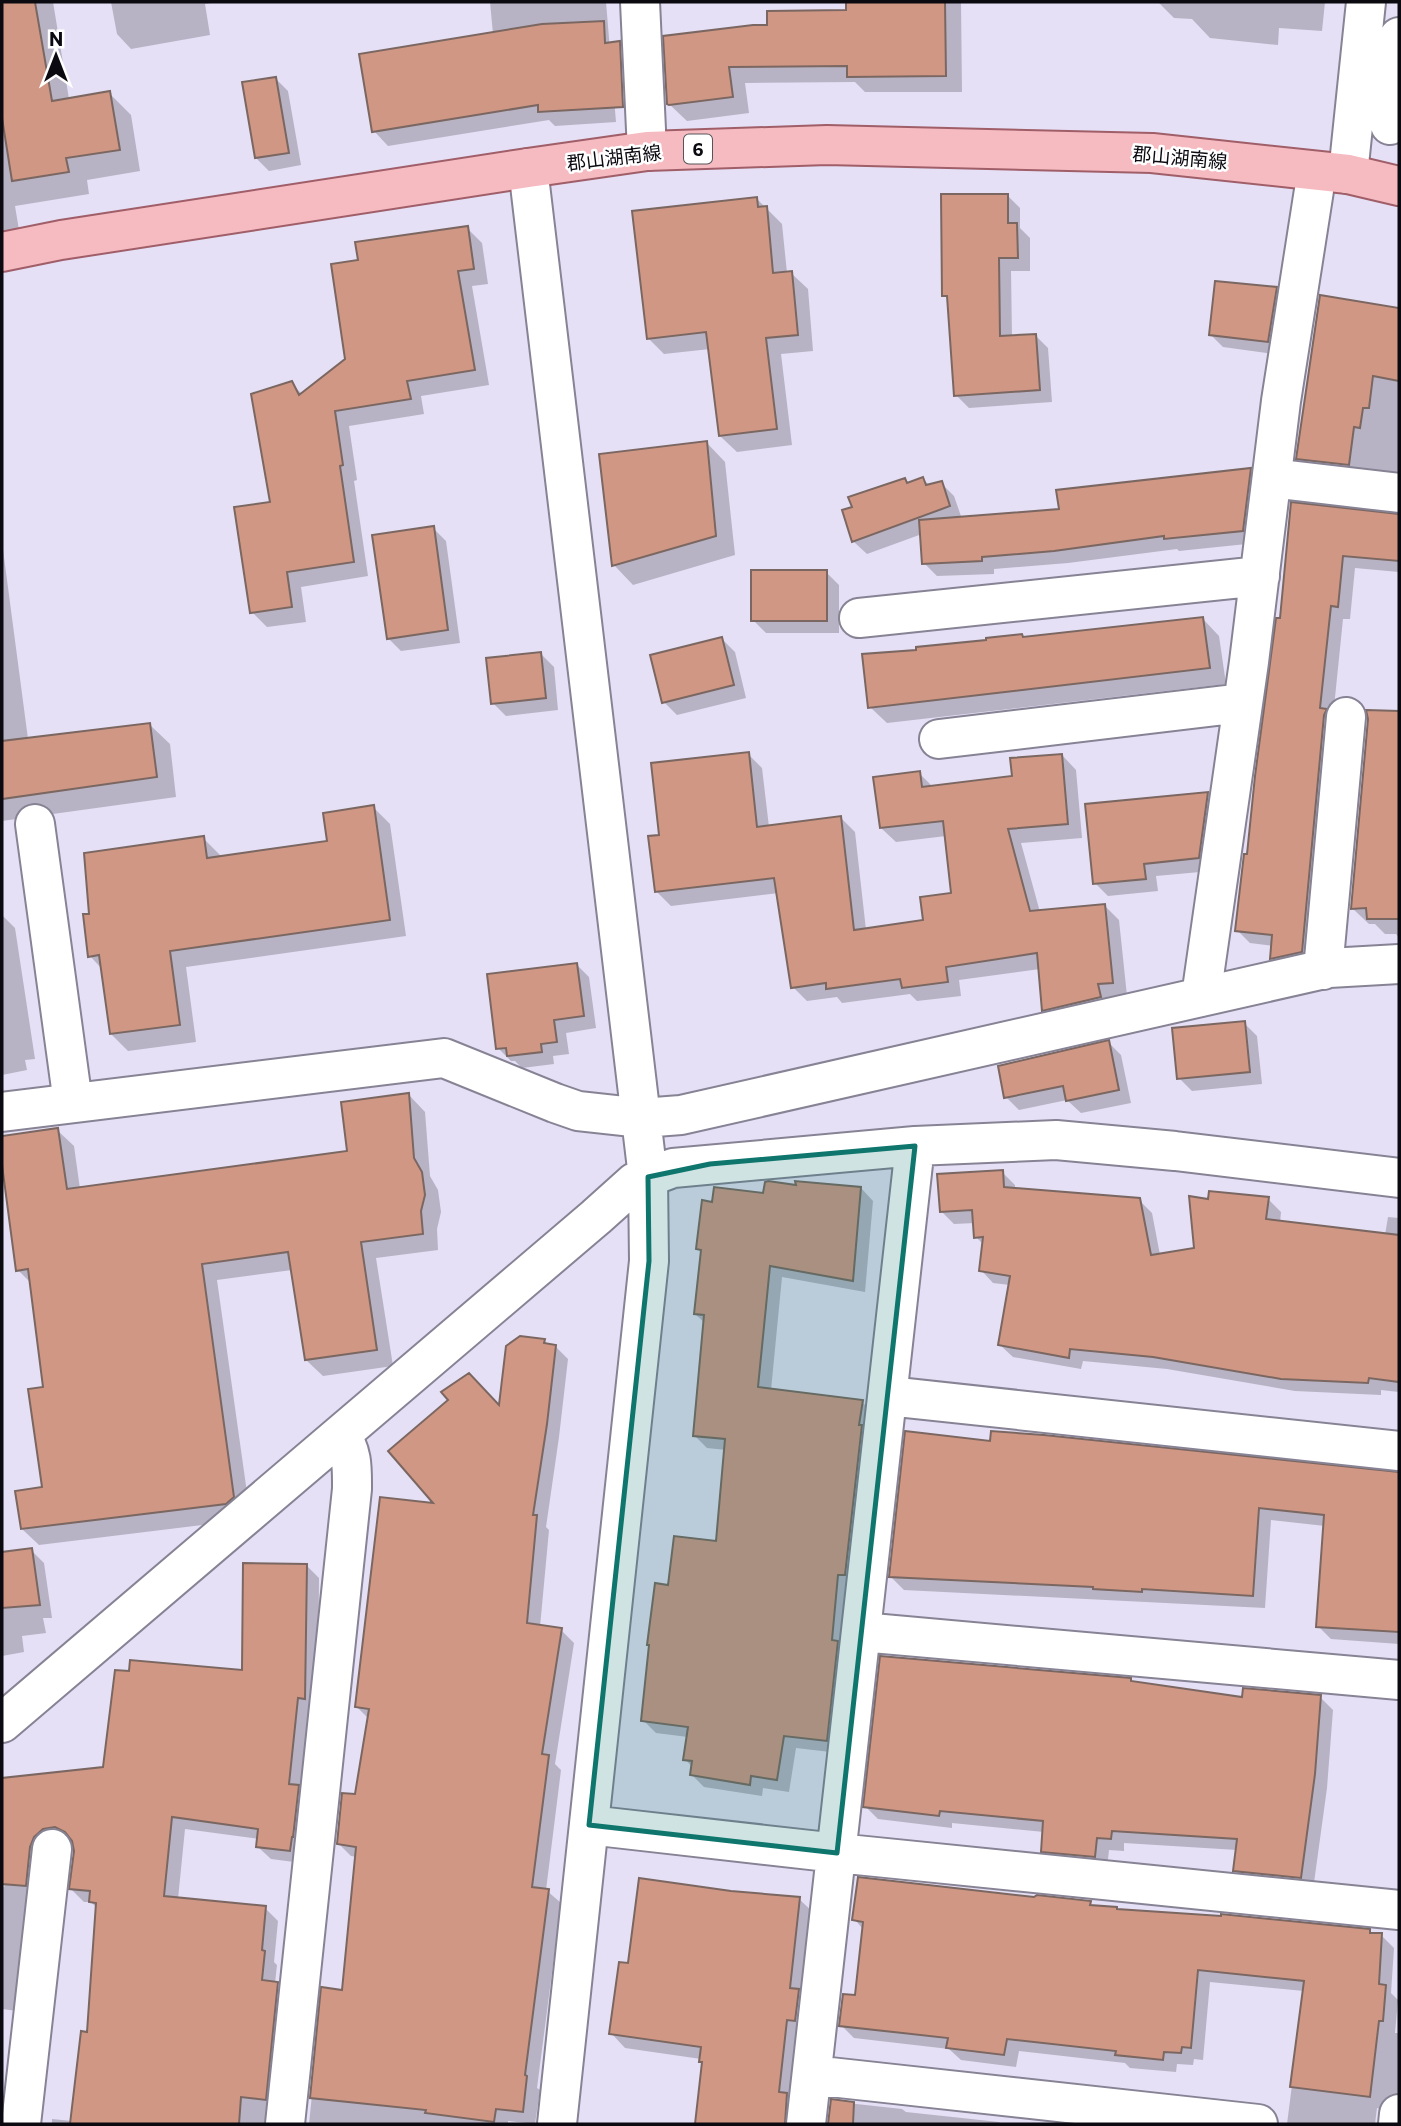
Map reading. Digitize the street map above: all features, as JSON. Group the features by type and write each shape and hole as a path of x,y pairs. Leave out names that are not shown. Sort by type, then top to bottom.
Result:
{"main road":[{"name":"郡山湖南線","path":"2,252 61,240 647,151 827,145 1152,153 1333,172 1399,186"}],"street":[{"path":"640,2 647,151"},
{"path":"1200,997 1260,576 1281,401 1333,172 1366,2"},
{"path":"1390,125 1399,37"},
{"path":"528,168 648,1177 649,1261 557,2124"},
{"path":"1272,478 1399,493"},
{"path":"859,618 1260,576"},
{"path":"939,739 1242,703"},
{"path":"1323,970 1346,717"},
{"path":"35,824 73,1103"},
{"path":"2,1112 444,1058 578,1111 642,1118 681,1115 1323,970 1399,964"},
{"path":"2,1723 635,1182 673,1168 710,1164 915,1146 1056,1140 1399,1178"},
{"path":"806,2124 915,1146"},
{"path":"888,1396 1399,1451"},
{"path":"285,2124 352,1489 350,1453 340,1435"},
{"path":"861,1633 1399,1680"},
{"path":"589,1825 1399,1910"},
{"path":"21,2124 52,1849"},
{"path":"812,2076 1258,2124"},
{"path":"1398,2124 1399,2114"}],"highlighted area":[{"path":"915,1146 837,1853 589,1825 649,1261 648,1177 710,1164"}],"building":[{"path":"2,2 35,2 52,101 110,91 120,150 66,158 69,172 12,181 2,118"},
{"path":"846,2 945,2 946,76 847,77 847,66 729,67 733,97 667,104 663,36 767,25 767,11 846,10"},
{"path":"604,21 605,43 620,41 623,107 538,112 538,105 372,132 359,54 542,24"},
{"path":"276,77 289,153 255,158 242,82"},
{"path":"941,194 1008,194 1008,223 1017,223 1018,258 999,258 1000,336 1036,334 1040,390 954,396 947,296 942,296"},
{"path":"757,197 758,207 767,206 773,273 792,271 798,335 766,338 777,429 719,436 706,332 647,339 632,211"},
{"path":"468,226 474,269 458,271 475,370 407,381 411,399 335,411 354,562 287,572 292,607 250,613 234,507 270,502 251,394 292,381 299,395 345,359 331,264 358,260 355,242"},
{"path":"1215,281 1277,287 1268,342 1209,335"},
{"path":"1320,295 1399,308 1399,381 1373,376 1369,408 1363,408 1360,428 1354,427 1349,465 1296,459"},
{"path":"707,441 716,536 612,566 599,454"},
{"path":"1251,468 1243,531 1164,539 1164,536 1054,551 982,557 982,561 922,564 919,520 1059,509 1056,490"},
{"path":"923,477 926,485 942,481 950,506 852,542 842,510 852,507 848,497 905,478 907,483"},
{"path":"1291,502 1399,514 1399,561 1343,556 1338,607 1331,606 1320,708 1327,709 1324,715 1302,952 1270,959 1272,935 1235,931 1276,618 1280,618"},
{"path":"434,526 448,630 387,639 372,535"},
{"path":"751,570 827,570 827,621 751,621"},
{"path":"1203,617 1210,668 868,708 862,654 916,650 916,647 1022,634 1023,637"},
{"path":"722,637 734,685 662,703 650,655"},
{"path":"541,652 546,698 491,704 486,658"},
{"path":"1366,710 1399,711 1399,919 1367,919 1366,908 1351,909 1368,719"},
{"path":"150,723 157,777 2,799 2,741"},
{"path":"749,752 757,827 841,816 854,930 923,920 920,897 951,893 943,821 880,828 873,777 920,771 922,787 1012,776 1010,758 1062,754 1068,824 1008,829 1030,911 1105,904 1113,983 1098,984 1101,997 1042,1011 1037,953 946,967 948,982 902,988 900,979 826,989 826,983 791,988 774,878 655,892 648,836 659,835 651,763"},
{"path":"1208,792 1199,858 1144,864 1146,879 1093,884 1085,804"},
{"path":"374,805 390,920 170,951 180,1025 110,1034 99,955 88,957 83,914 89,914 84,853 204,836 207,858 327,841 323,813"},
{"path":"577,963 584,1016 554,1020 557,1042 541,1044 542,1052 507,1056 506,1048 496,1049 487,974"},
{"path":"1245,1021 1250,1072 1177,1079 1172,1028"},
{"path":"1109,1040 1119,1090 1066,1101 1063,1086 1004,1098 998,1066"},
{"path":"409,1093 414,1158 422,1172 425,1195 421,1211 423,1234 361,1242 377,1350 305,1360 288,1252 202,1264 234,1497 226,1504 21,1529 15,1491 42,1487 28,1389 43,1387 28,1269 16,1271 2,1165 2,1136 58,1128 67,1189 347,1151 341,1102"},
{"path":"1003,1170 1004,1187 1140,1198 1151,1255 1194,1248 1189,1196 1208,1199 1209,1191 1269,1197 1266,1219 1399,1235 1399,1382 1369,1378 1368,1383 1281,1379 1153,1357 1070,1349 1069,1358 998,1345 1010,1276 979,1271 983,1237 974,1238 972,1210 940,1212 937,1174"},
{"path":"795,1181 861,1187 853,1281 770,1266 758,1387 863,1400 845,1575 838,1575 832,1640 838,1641 827,1741 784,1736 777,1780 751,1776 750,1785 690,1775 692,1761 683,1760 688,1727 641,1721 655,1583 668,1585 674,1536 716,1541 725,1439 693,1436 704,1315 694,1314 701,1250 696,1249 702,1200 712,1202 714,1187 763,1193 765,1182 796,1185"},
{"path":"520,1336 545,1339 544,1343 556,1345 533,1515 537,1515 527,1623 562,1628 542,1754 549,1755 532,1887 549,1889 525,2075 523,2112 496,2109 494,2122 425,2113 426,2110 310,2098 321,1987 342,1990 356,1847 337,1844 342,1793 355,1794 369,1709 355,1707 380,1497 433,1503 388,1451 448,1400 441,1392 469,1373 499,1405 506,1346"},
{"path":"905,1431 990,1441 991,1431 1044,1435 1399,1472 1399,1632 1316,1627 1324,1515 1259,1508 1253,1596 889,1577"},
{"path":"32,1548 40,1605 2,1608 2,1552"},
{"path":"243,1563 307,1564 305,1699 298,1698 289,1784 299,1785 290,1851 256,1847 258,1829 172,1817 164,1896 266,1906 262,1980 278,1982 266,2100 241,2097 239,2124 70,2124 81,2031 87,2032 96,1903 89,1902 90,1891 69,1889 74,1851 72,1841 65,1832 55,1827 43,1829 34,1837 30,1847 26,1886 2,1884 2,1778 103,1767 115,1670 129,1671 130,1660 242,1670"},
{"path":"880,1656 1131,1678 1131,1681 1242,1697 1243,1688 1321,1695 1315,1774 1301,1878 1233,1871 1237,1839 1112,1831 1111,1839 1097,1838 1095,1857 1041,1852 1043,1821 940,1811 939,1816 863,1807"},
{"path":"858,1877 1091,1901 1090,1905 1117,1909 1221,1914 1370,1929 1370,1933 1382,1933 1379,1984 1386,1985 1383,2021 1379,2021 1370,2097 1290,2087 1304,1981 1198,1970 1191,2048 1182,2047 1181,2053 1164,2052 1163,2060 1115,2055 1116,2051 1007,2039 1004,2055 946,2048 948,2038 839,2026 843,1994 855,1995 863,1922 852,1920"},
{"path":"639,1878 731,1891 800,1897 790,1988 799,1989 795,2021 787,2020 779,2092 787,2093 785,2124 695,2124 702,2062 699,2062 701,2047 609,2034 619,1962 628,1963"},
{"path":"831,2099 854,2102 853,2124 828,2124"}]}
